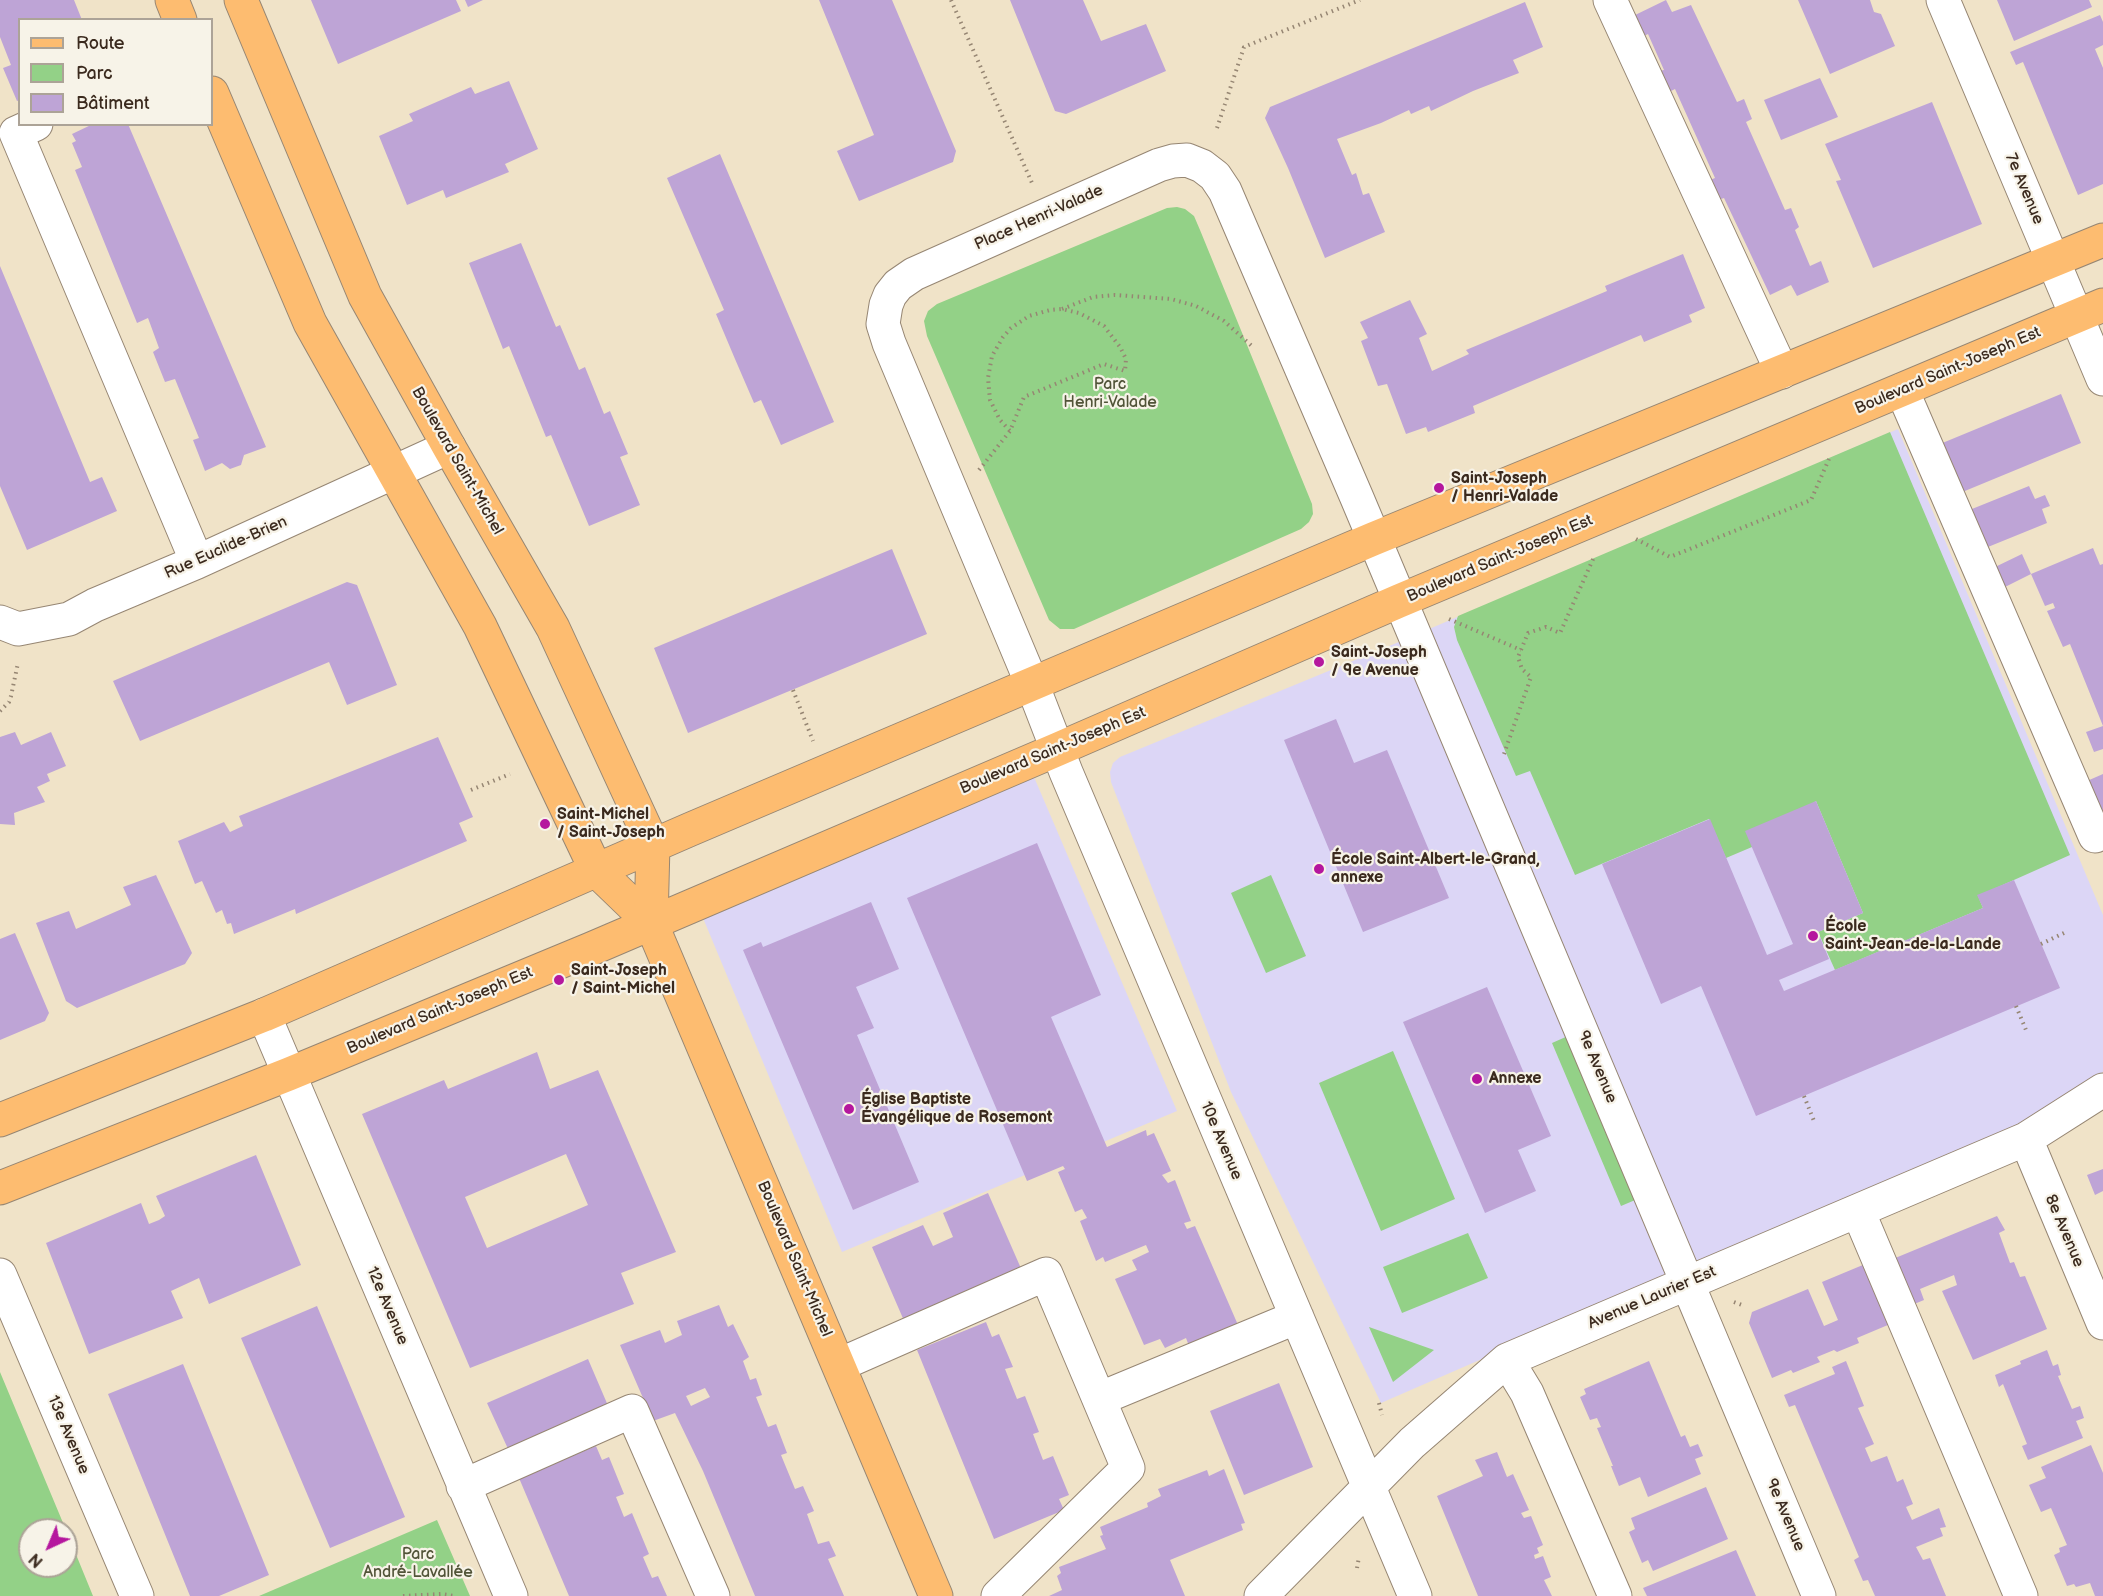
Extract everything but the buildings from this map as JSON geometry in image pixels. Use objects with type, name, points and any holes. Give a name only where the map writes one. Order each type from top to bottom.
[{"type":"main road","points":[[172,0],[179,18]]},
{"type":"main road","name":"Boulevard Saint-Michel","points":[[241,0],[365,296],[553,628],[653,845],[651,923]]},
{"type":"main road","name":"Boulevard Saint-Michel","points":[[213,95],[310,323],[480,626],[596,870],[651,923],[936,1596]]},
{"type":"main road","points":[[0,1120],[264,1015],[653,845],[1373,539],[2103,240]]},
{"type":"main road","name":"Boulevard Saint-Joseph Est","points":[[0,1188],[289,1074],[651,923],[1399,601],[2090,310]]},
{"type":"street","points":[[1610,0],[1782,372]]},
{"type":"street","name":"7e Avenue","points":[[1943,0],[2053,261],[2090,310],[2103,379]]},
{"type":"street","points":[[32,126],[16,133],[197,562]]},
{"type":"street","name":"Place Henri-Valade","points":[[1032,684],[889,343],[883,324],[886,305],[898,285],[914,274],[1159,165],[1187,160],[1202,166],[1215,176],[1225,191],[1373,539]]},
{"type":"street","points":[[1902,390],[2095,836],[2103,833]]},
{"type":"street","name":"Rue Euclide-Brien","points":[[0,622],[18,629],[69,620],[95,605],[197,562],[449,447]]},
{"type":"street","name":"9e Avenue","points":[[1373,539],[1819,1596]]},
{"type":"street","name":"10e Avenue","points":[[1032,684],[1056,750],[1415,1596]]},
{"type":"street","name":"12e Avenue","points":[[264,1015],[511,1596]]},
{"type":"street","name":"Avenue Laurier Est","points":[[1261,1596],[1412,1443],[1507,1360],[2026,1139],[2103,1090]]},
{"type":"street","name":"8e Avenue","points":[[2026,1139],[2103,1323]]},
{"type":"street","points":[[1857,1211],[2020,1596]]},
{"type":"street","points":[[839,1365],[1046,1274],[1128,1468],[998,1596]]},
{"type":"street","name":"13e Avenue","points":[[0,1275],[137,1596]]},
{"type":"street","points":[[1099,1399],[1297,1317]]},
{"type":"street","points":[[1507,1360],[1527,1393],[1615,1596]]},
{"type":"street","points":[[464,1486],[632,1411],[713,1596]]},
{"type":"path","points":[[951,0],[1032,183]]},
{"type":"path","points":[[1217,128],[1244,47],[1360,0]]},
{"type":"path","points":[[1010,431],[1000,420],[990,400],[988,378],[992,356],[1003,337],[1020,321],[1039,312],[1062,309],[1093,297],[1115,295],[1171,299],[1196,306],[1224,321],[1253,348]]},
{"type":"path","points":[[980,470],[1010,431],[1024,397],[1104,364],[1125,371],[1126,359],[1104,326],[1079,313],[1062,309]]},
{"type":"path","points":[[1630,535],[1670,557],[1811,500],[1833,450]]},
{"type":"path","points":[[1502,761],[1531,677],[1522,669],[1518,657],[1528,633],[1546,627],[1560,633],[1597,549]]},
{"type":"path","points":[[1448,619],[1521,650]]},
{"type":"path","points":[[0,711],[9,702],[20,657]]},
{"type":"path","points":[[793,690],[811,737]]},
{"type":"path","points":[[471,790],[510,774]]},
{"type":"path","points":[[2041,944],[2066,932]]},
{"type":"path","points":[[2016,1006],[2026,1030]]},
{"type":"path","points":[[1804,1096],[1814,1121]]},
{"type":"path","points":[[1379,1403],[1382,1415]]},
{"type":"path","points":[[404,1596],[441,1594],[455,1596]]},
{"type":"shaded area","name":"École Saint-Jean-de-la-Lande","points":[[1898,429],[2103,915],[2103,1072],[2021,1124],[1381,1403],[1231,1092],[1111,782],[1110,772],[1113,763],[1120,757],[1394,644]]},
{"type":"shaded area","points":[[1034,777],[1177,1111],[842,1252],[703,918]]},
{"type":"green space","name":"Parc Henri-Valade","points":[[1167,208],[1185,209],[1194,216],[1312,504],[1313,514],[1309,522],[1301,529],[1074,629],[1060,629],[1049,620],[927,336],[924,321],[928,311],[937,304]]},
{"type":"green space","points":[[1890,432],[2070,855],[1978,896],[1983,908],[1835,970],[1818,932],[1863,913],[1816,801],[1752,847],[1726,858],[1709,819],[1575,875],[1530,771],[1516,776],[1457,640],[1454,627],[1458,616]]},
{"type":"green space","points":[[1271,875],[1306,956],[1266,973],[1231,893]]},
{"type":"green space","points":[[1577,1032],[1647,1195],[1621,1206],[1552,1043]]},
{"type":"green space","points":[[1393,1051],[1455,1199],[1381,1231],[1319,1083]]},
{"type":"green space","points":[[1468,1233],[1488,1278],[1402,1313],[1383,1267]]},
{"type":"green space","points":[[1369,1327],[1434,1350],[1393,1382]]},
{"type":"green space","points":[[0,1372],[61,1518],[18,1518],[18,1578],[78,1578],[78,1559],[93,1596],[0,1596]]},
{"type":"green space","name":"Parc André-Lavallée","points":[[437,1520],[470,1596],[259,1596]]},
{"type":"place","name":"Saint-Joseph / Henri-Valade","points":[[1439,488]]},
{"type":"place","name":"Saint-Joseph / 9e Avenue","points":[[1319,662]]},
{"type":"place","name":"Saint-Michel / Saint-Joseph","points":[[545,824]]},
{"type":"place","name":"École Saint-Albert-le-Grand, annexe","points":[[1319,869]]},
{"type":"place","name":"École Saint-Jean-de-la-Lande","points":[[1813,936]]},
{"type":"place","name":"Saint-Joseph / Saint-Michel","points":[[559,980]]},
{"type":"place","name":"Annexe","points":[[1477,1079]]},
{"type":"place","name":"Église Baptiste Évangélique de Rosemont","points":[[849,1109]]}]
